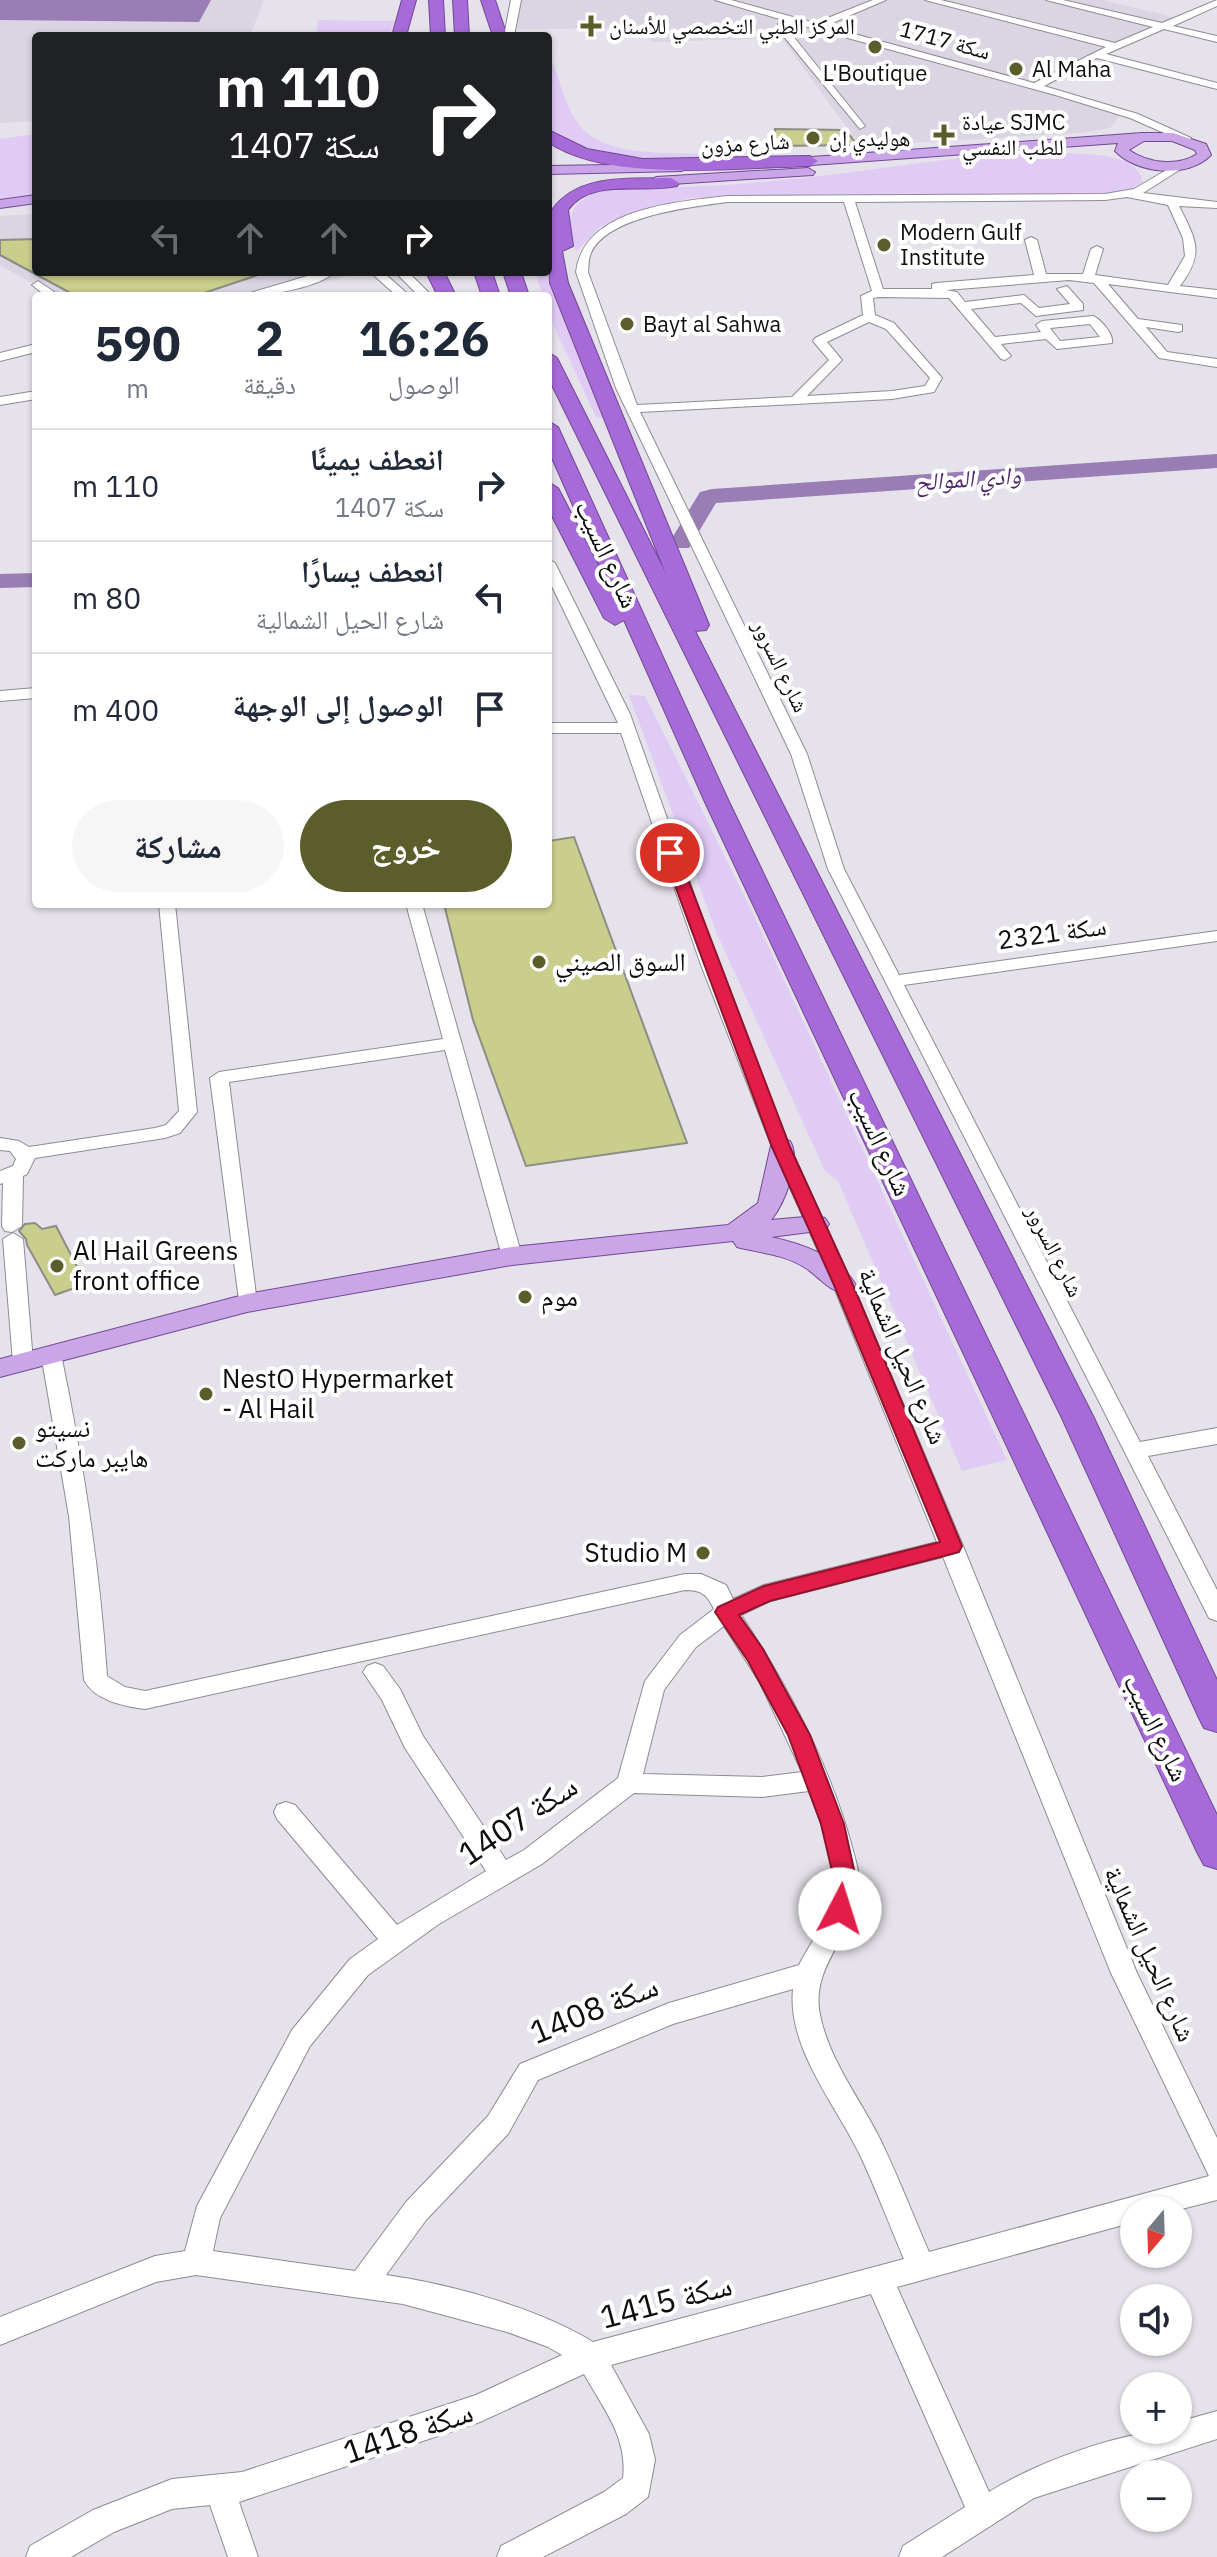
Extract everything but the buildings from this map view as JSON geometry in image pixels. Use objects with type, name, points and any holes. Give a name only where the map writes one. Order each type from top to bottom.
[{"type":"highway","points":[[400,32],[409,0]]},
{"type":"highway","points":[[436,0],[438,32]]},
{"type":"highway","points":[[460,0],[462,32]]},
{"type":"highway","points":[[488,0],[499,32]]},
{"type":"highway","points":[[552,138],[568,148],[618,162],[810,161]]},
{"type":"highway","points":[[559,283],[566,265],[560,210],[568,199],[609,185],[715,180]]},
{"type":"highway","points":[[552,253],[559,283],[695,615],[726,719]]},
{"type":"highway","name":"شارع السيب","points":[[552,366],[1077,1416],[1217,1718]]},
{"type":"highway","name":"شارع السيب","points":[[552,436],[717,802],[1217,1854]]},
{"type":"highway","points":[[552,496],[682,752],[696,777],[717,802]]},
{"type":"main road","name":"شارع مزون","points":[[552,170],[810,161],[989,146],[1139,138],[1192,142]]},
{"type":"main road","points":[[1135,160],[1122,151],[1122,146],[1139,138]]},
{"type":"main road","points":[[1192,142],[1217,150]]},
{"type":"main road","points":[[1185,164],[1204,155],[1203,149],[1192,142]]},
{"type":"main road","name":"شارع مزون","points":[[552,182],[715,180],[1027,150],[1069,149],[1135,160],[1185,164]]},
{"type":"main road","points":[[1185,164],[1217,163]]},
{"type":"main road","points":[[0,204],[32,200]]},
{"type":"main road","points":[[0,212],[32,208]]},
{"type":"main road","points":[[719,1236],[763,1217],[772,1205],[781,1147]]},
{"type":"main road","points":[[11,1365],[247,1303],[512,1256],[816,1224]]},
{"type":"main road","points":[[719,1236],[783,1247],[811,1257],[825,1266],[843,1285]]},
{"type":"street","points":[[510,32],[516,0]]},
{"type":"street","name":"سكة 1717","points":[[720,0],[1036,86],[1113,110],[1192,142]]},
{"type":"street","points":[[750,8],[767,0]]},
{"type":"street","points":[[816,26],[881,0]]},
{"type":"street","points":[[930,0],[1117,47]]},
{"type":"street","points":[[1051,0],[1217,39]]},
{"type":"street","points":[[1211,0],[1217,2]]},
{"type":"street","points":[[1036,86],[1096,55],[1217,2]]},
{"type":"street","points":[[1136,8],[1182,19]]},
{"type":"street","points":[[1096,21],[1110,14]]},
{"type":"street","points":[[793,19],[783,24],[784,31],[860,126]]},
{"type":"street","points":[[1068,34],[1082,28]]},
{"type":"street","points":[[1096,55],[1217,86]]},
{"type":"street","name":"سكة 1717","points":[[1113,110],[1143,127],[1145,130],[1139,138]]},
{"type":"street","points":[[1135,160],[1148,173],[1150,184]]},
{"type":"street","name":"شارع السرور","points":[[1185,164],[1128,194],[1061,199],[727,199],[680,205],[623,222],[596,239],[585,253],[582,272],[588,296],[632,409],[799,754],[836,869],[1217,1612]]},
{"type":"street","points":[[1128,194],[1172,202],[1217,205]]},
{"type":"street","points":[[849,199],[879,293]]},
{"type":"street","points":[[1171,289],[1188,270],[1193,249],[1172,202]]},
{"type":"street","points":[[1031,240],[1041,278]]},
{"type":"street","points":[[1092,278],[1097,249]]},
{"type":"street","points":[[262,292],[322,276]]},
{"type":"street","points":[[381,276],[399,292]]},
{"type":"street","points":[[405,276],[422,292]]},
{"type":"street","points":[[869,317],[867,296],[879,293],[1041,278],[1092,278],[1217,294]]},
{"type":"street","points":[[1092,278],[1163,355],[1217,363]]},
{"type":"street","points":[[38,285],[48,292]]},
{"type":"street","points":[[963,306],[1024,299],[1036,312],[1079,307],[1063,289]]},
{"type":"street","points":[[879,293],[953,295],[1005,356]]},
{"type":"street","points":[[632,409],[795,401],[920,392],[934,385],[936,378],[890,326],[869,317],[819,341],[836,360],[795,401]]},
{"type":"street","points":[[1132,322],[1178,328]]},
{"type":"street","points":[[992,341],[1049,335]]},
{"type":"street","points":[[0,357],[32,349]]},
{"type":"street","points":[[0,401],[32,393]]},
{"type":"street","name":"شارع الحيل الشمالية","points":[[552,571],[619,707],[710,965],[781,1147],[843,1285],[952,1546],[1124,1973],[1217,2167]]},
{"type":"street","points":[[0,696],[32,693]]},
{"type":"street","points":[[568,726],[619,707]]},
{"type":"street","points":[[552,728],[627,728]]},
{"type":"street","points":[[0,1144],[15,1146],[25,1154],[158,1134],[173,1129],[188,1112],[167,908]]},
{"type":"street","points":[[415,908],[512,1256]]},
{"type":"street","name":"سكة 2321","points":[[893,981],[1217,936]]},
{"type":"street","points":[[247,1303],[219,1078],[453,1043]]},
{"type":"street","points":[[11,1365],[12,1233],[7,1176],[24,1164],[25,1154]]},
{"type":"street","points":[[51,1354],[69,1446],[92,1599],[96,1680],[105,1689],[125,1697],[145,1700],[685,1582],[701,1582],[718,1591],[726,1612],[799,1735],[833,1824],[847,1888],[833,1931],[808,1974],[805,1994],[808,2020],[816,2044],[869,2145],[922,2267]]},
{"type":"street","points":[[1133,1451],[1217,1436]]},
{"type":"street","points":[[816,1780],[762,1787],[629,1783],[653,1687],[688,1641],[726,1612],[764,1594],[952,1546]]},
{"type":"street","points":[[375,1672],[392,1695],[413,1741],[502,1875]]},
{"type":"street","name":"سكة 1407","points":[[196,2262],[207,2215],[301,2038],[359,1967],[430,1916],[533,1857],[629,1783]]},
{"type":"street","points":[[286,1812],[395,1941]]},
{"type":"street","name":"سكة 1408","points":[[362,2285],[416,2211],[498,2125],[529,2072],[669,2014],[808,1974]]},
{"type":"street","name":"سكة 1415","points":[[0,2331],[155,2269],[196,2262],[403,2291],[507,2318],[557,2336],[590,2357],[1217,2187]]},
{"type":"street","points":[[879,2279],[983,2514]]},
{"type":"street","points":[[512,2557],[615,2503],[637,2486],[640,2460],[634,2434],[590,2357]]},
{"type":"street","name":"سكة 1418","points":[[47,2555],[104,2521],[172,2494],[242,2487],[480,2408],[590,2357]]},
{"type":"street","points":[[914,2557],[1026,2486],[1217,2425]]},
{"type":"street","points":[[220,2489],[243,2557]]},
{"type":"shaded area","points":[[0,0],[264,0],[252,32],[32,32],[32,121],[0,123]]},
{"type":"shaded area","points":[[0,0],[211,0],[199,22],[0,20]]},
{"type":"shaded area","points":[[516,0],[1102,0],[1182,19],[1096,55],[1037,86],[1121,114],[1110,128],[1081,133],[860,146],[782,38],[652,42],[645,28],[518,29]]},
{"type":"shaded area","points":[[318,20],[395,21],[391,32],[316,32]]},
{"type":"shaded area","points":[[552,62],[575,118],[595,138],[636,151],[748,157],[672,159],[608,154],[581,148],[560,138],[552,129]]},
{"type":"shaded area","points":[[32,135],[32,195],[0,199],[0,139]]},
{"type":"shaded area","points":[[1069,153],[1101,155],[1123,161],[1139,173],[1143,182],[1109,194],[828,194],[692,198],[664,204],[601,226],[576,252],[572,235],[572,213],[581,200],[612,188],[740,184],[957,158]]},
{"type":"shaded area","points":[[32,214],[32,276],[346,276],[284,292],[47,292],[0,265],[0,216]]},
{"type":"shaded area","points":[[536,276],[548,276],[606,418],[596,417],[553,324],[552,292],[542,292]]},
{"type":"shaded area","points":[[629,695],[645,696],[752,911],[1007,1460],[962,1471],[838,1181],[825,1171],[717,934]]},
{"type":"waterway","name":"وادي الموالح","points":[[718,496],[1217,461]]},
{"type":"waterway","name":"وادي الموالح","points":[[681,543],[708,497],[712,496]]},
{"type":"waterway","name":"وادي الموالح","points":[[0,581],[32,580]]},
{"type":"place","name":"المركز الطبي التخصصي للأسنان","points":[[591,26]]},
{"type":"place","name":"L'Boutique","points":[[875,47]]},
{"type":"place","name":"Al Maha","points":[[1016,69]]},
{"type":"place","name":"عيادة SJMC للطب النفسي","points":[[944,135]]},
{"type":"place","name":"هوليدي إن","points":[[813,138]]},
{"type":"place","name":"Modern Gulf Institute","points":[[884,245]]},
{"type":"place","name":"Bayt al Sahwa","points":[[627,324]]},
{"type":"place","name":"السوق الصيني","points":[[539,962]]},
{"type":"place","name":"Al Hail Greens front office","points":[[57,1266]]},
{"type":"place","name":"موم","points":[[525,1297]]},
{"type":"place","name":"NestO Hypermarket - Al Hail","points":[[206,1394]]},
{"type":"place","name":"نسيتو هايبر ماركت","points":[[19,1443]]},
{"type":"place","name":"Studio M","points":[[703,1553]]},
{"type":"route","points":[[670,853],[781,1147],[843,1285],[952,1546],[764,1594],[726,1612],[756,1655],[799,1735],[833,1824],[847,1888],[840,1909]]}]
